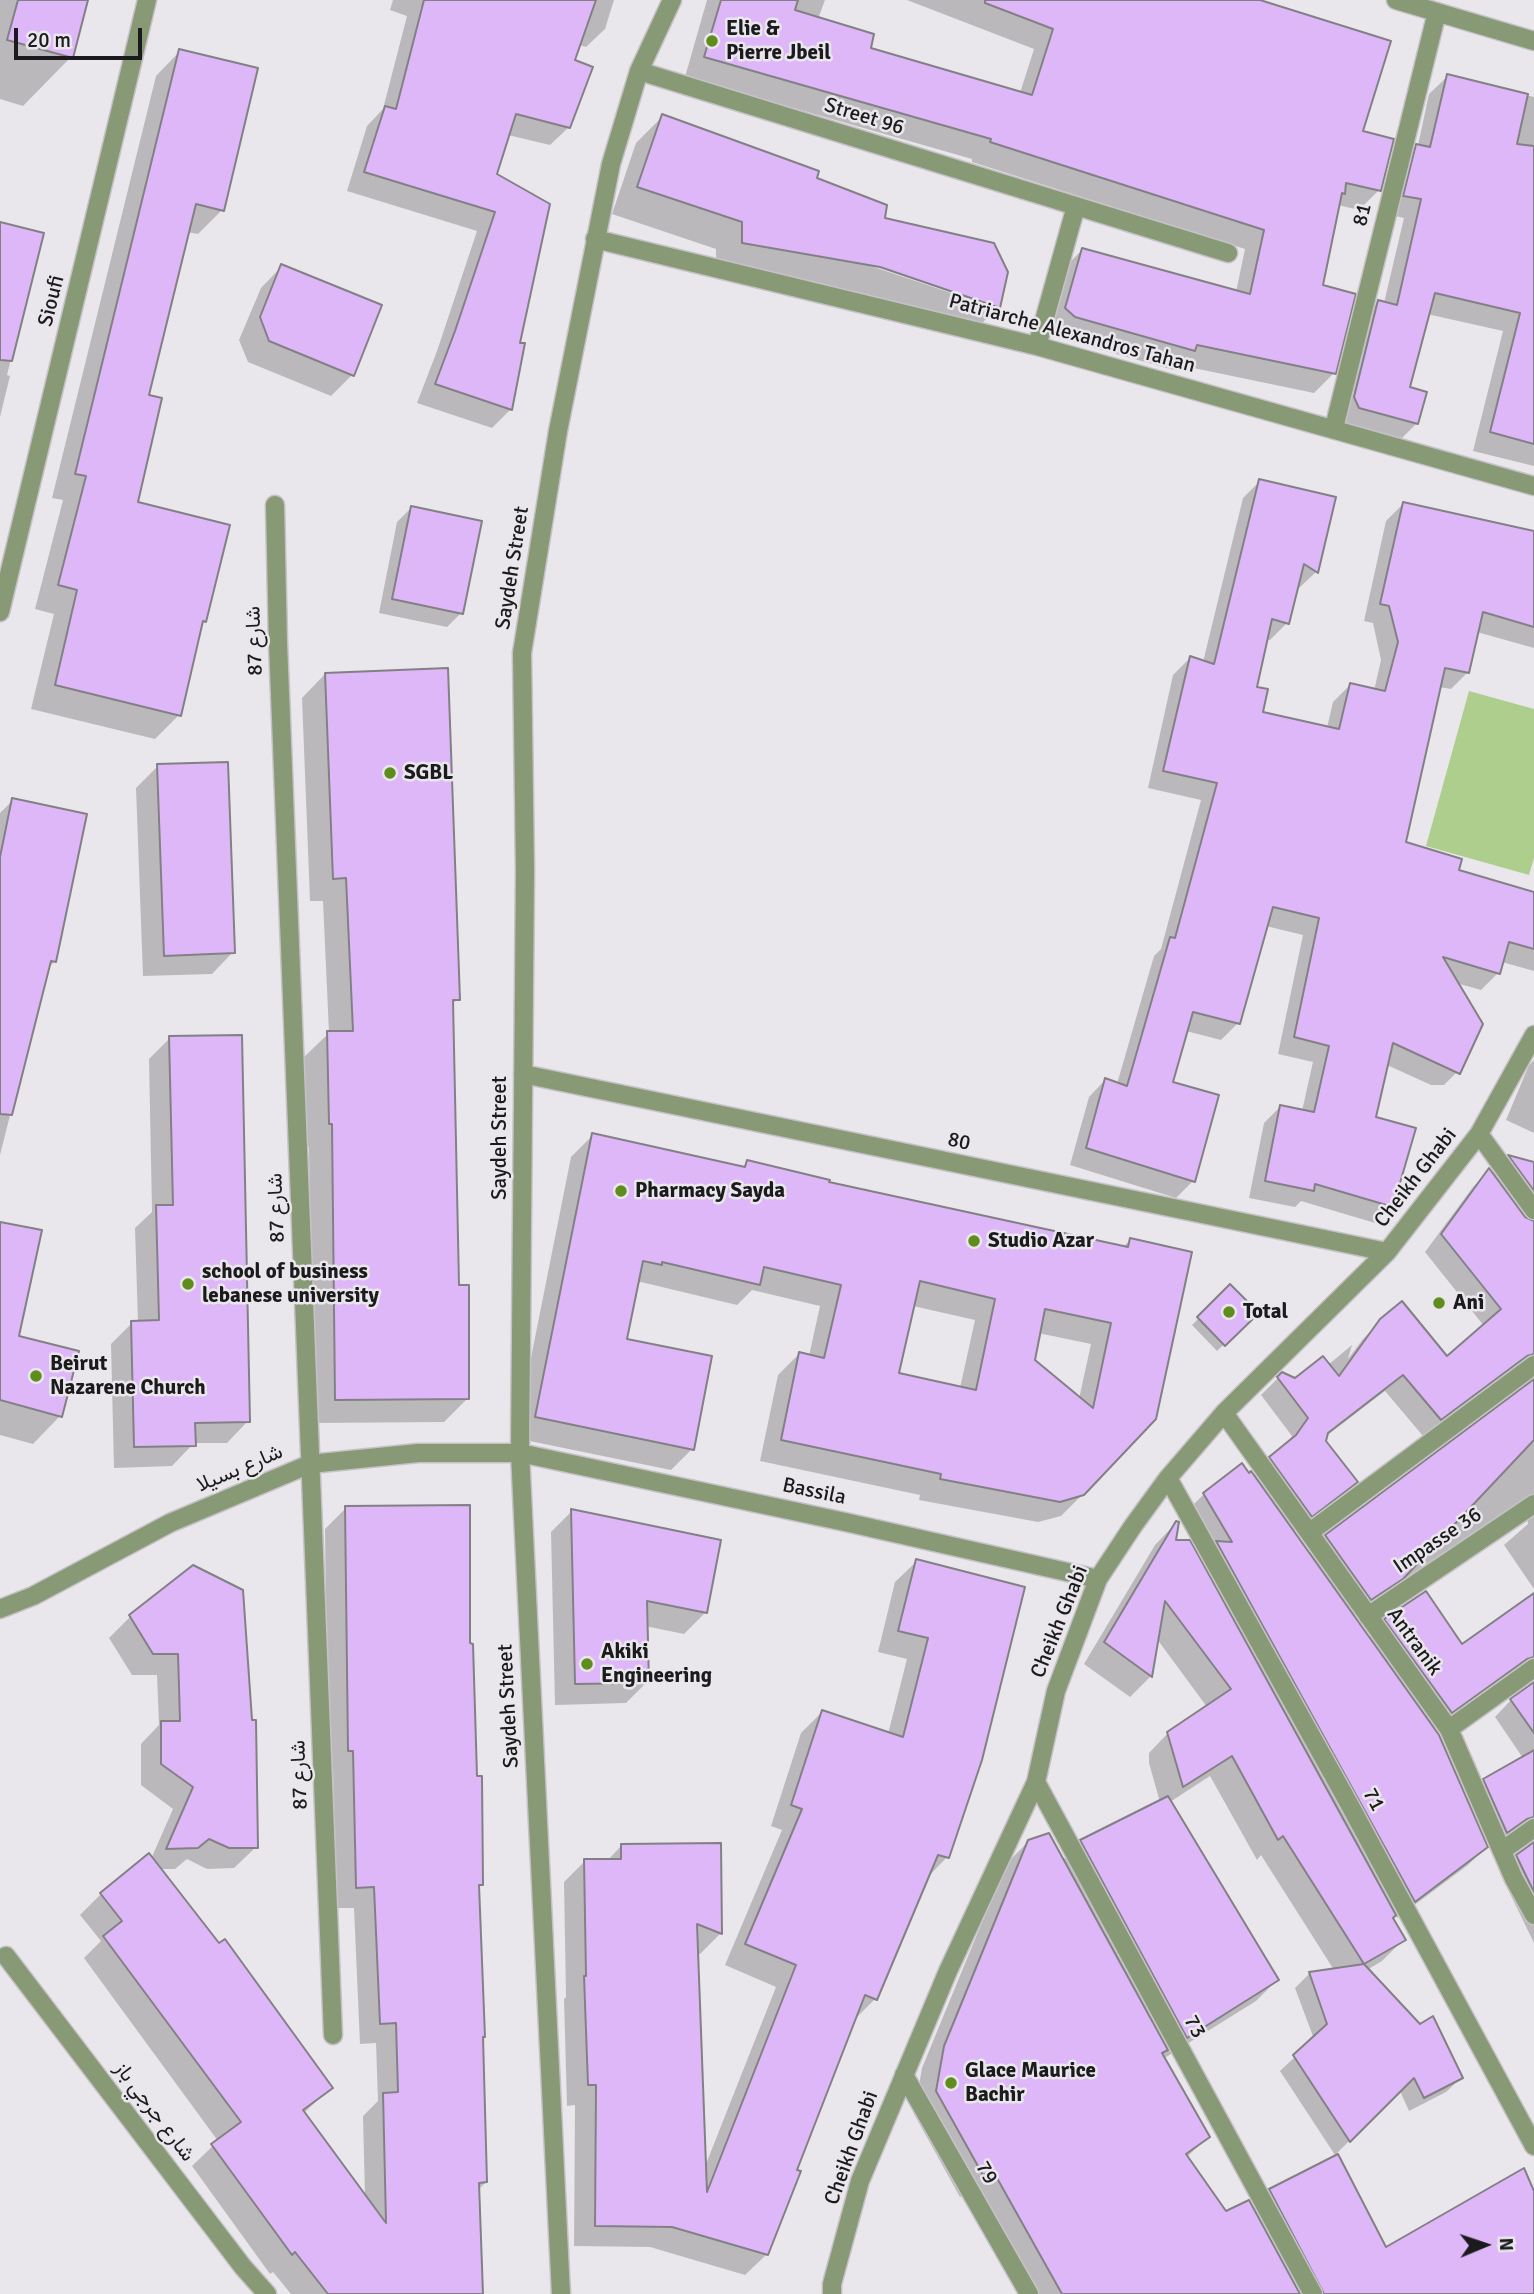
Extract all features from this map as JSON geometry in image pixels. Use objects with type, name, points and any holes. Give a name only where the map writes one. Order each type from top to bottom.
[{"type":"street","name":"Sioufi","points":[[0,612],[147,0]]},
{"type":"street","name":"Saydeh Street","points":[[561,2294],[520,1453],[525,871],[522,653],[558,431],[611,164],[639,71],[672,0]]},
{"type":"street","points":[[1396,0],[1534,41]]},
{"type":"street","name":"81","points":[[1334,428],[1437,12]]},
{"type":"street","name":"Street 96","points":[[639,71],[1228,253]]},
{"type":"street","points":[[1037,346],[1076,206]]},
{"type":"street","name":"Patriarche Alexandros Tahan","points":[[595,239],[1037,346],[1534,486]]},
{"type":"street","name":"شارع 87","points":[[275,505],[278,643],[333,2035]]},
{"type":"street","name":"Cheikh Ghabi","points":[[832,2294],[832,2284],[860,2181],[948,1971],[1036,1782],[1056,1691],[1098,1579],[1168,1478],[1224,1413],[1387,1252],[1479,1134],[1534,1035]]},
{"type":"street","name":"80","points":[[523,1074],[1387,1252]]},
{"type":"street","points":[[1479,1134],[1533,1207]]},
{"type":"street","points":[[1310,1532],[1534,1365]]},
{"type":"street","name":"Antranik","points":[[1224,1413],[1449,1729],[1514,1879],[1534,1915]]},
{"type":"street","name":"شارع بسيلا","points":[[0,1609],[33,1596],[170,1523],[310,1464],[418,1453],[520,1453]]},
{"type":"street","name":"Bassila","points":[[520,1453],[1098,1579]]},
{"type":"street","name":"71","points":[[1168,1478],[1347,1800],[1534,2147]]},
{"type":"street","name":"Impasse 36","points":[[1368,1616],[1534,1504]]},
{"type":"street","points":[[1449,1729],[1534,1668]]},
{"type":"street","name":"73","points":[[1036,1782],[1313,2294]]},
{"type":"street","points":[[1503,1850],[1534,1828]]},
{"type":"street","name":"شارع جرجي باز","points":[[6,1956],[243,2267],[267,2294]]},
{"type":"street","name":"79","points":[[904,2075],[1029,2294]]},
{"type":"green space","points":[[1469,691],[1534,709],[1534,858],[1529,875],[1426,846]]},
{"type":"building","points":[[18,0],[88,0],[73,58],[7,40]]},
{"type":"building","points":[[424,0],[596,0],[575,60],[593,67],[570,128],[516,114],[497,174],[550,204],[520,343],[525,343],[512,410],[435,384],[495,212],[364,172],[385,106],[396,109]]},
{"type":"building","points":[[721,0],[798,0],[795,10],[874,34],[871,48],[1032,95],[1053,29],[985,3],[985,0],[1260,0],[1391,41],[1363,131],[1394,139],[1381,191],[1346,183],[1323,285],[1356,294],[1336,374],[1197,345],[1195,351],[1075,317],[1065,308],[1082,248],[1250,294],[1264,230],[990,142],[991,139],[704,57]]},
{"type":"building","points":[[179,49],[258,68],[224,211],[196,204],[149,395],[162,398],[138,502],[230,525],[206,622],[203,621],[181,716],[55,685],[77,590],[58,585],[86,476],[75,474]]},
{"type":"building","points":[[1447,74],[1528,94],[1517,144],[1534,146],[1534,444],[1490,432],[1520,313],[1435,293],[1410,387],[1427,392],[1418,424],[1359,408],[1354,397],[1378,300],[1397,305],[1421,199],[1403,196],[1416,144],[1430,147]]},
{"type":"building","points":[[662,114],[819,171],[817,178],[887,205],[885,218],[994,243],[1008,272],[1000,308],[880,267],[742,243],[742,222],[637,187]]},
{"type":"building","points":[[0,222],[44,233],[12,361],[0,360]]},
{"type":"building","points":[[281,264],[382,305],[354,376],[269,341],[260,317]]},
{"type":"building","points":[[1259,479],[1336,497],[1318,573],[1304,564],[1289,624],[1272,619],[1257,687],[1268,689],[1263,712],[1339,729],[1350,683],[1385,691],[1398,642],[1389,606],[1380,604],[1403,502],[1534,531],[1534,627],[1483,612],[1469,673],[1445,668],[1406,842],[1462,859],[1459,870],[1534,892],[1534,949],[1509,942],[1500,974],[1443,957],[1483,1024],[1460,1074],[1393,1043],[1376,1117],[1416,1128],[1393,1207],[1315,1184],[1314,1191],[1265,1181],[1280,1105],[1314,1112],[1329,1046],[1294,1037],[1319,918],[1273,907],[1240,1024],[1193,1012],[1173,1082],[1219,1095],[1195,1182],[1086,1148],[1105,1078],[1127,1086],[1170,937],[1175,938],[1217,783],[1163,771],[1190,656],[1214,664]]},
{"type":"building","points":[[411,506],[482,521],[463,614],[392,599]]},
{"type":"building","points":[[448,668],[460,1000],[453,1000],[459,1285],[469,1285],[469,1399],[335,1400],[332,1124],[329,1124],[327,1031],[353,1031],[346,878],[333,879],[325,673]]},
{"type":"building","points":[[228,762],[235,953],[164,956],[157,764]]},
{"type":"building","points":[[12,798],[87,814],[56,962],[51,961],[12,1115],[0,1114],[0,857]]},
{"type":"building","points":[[242,1035],[250,1422],[195,1423],[196,1446],[134,1447],[131,1321],[159,1320],[156,1205],[173,1205],[169,1036]]},
{"type":"building","points":[[592,1133],[745,1167],[747,1160],[830,1180],[829,1182],[1128,1247],[1130,1238],[1192,1252],[1156,1419],[1084,1495],[1060,1502],[940,1479],[941,1474],[781,1440],[799,1352],[824,1358],[841,1285],[764,1267],[760,1285],[662,1262],[662,1265],[643,1261],[627,1339],[712,1356],[694,1450],[535,1417]],"holes":[[[920,1281],[995,1299],[976,1390],[899,1373]],[[1045,1309],[1111,1323],[1093,1408],[1035,1360]]]},
{"type":"building","points":[[1508,1155],[1534,1162],[1534,1191]]},
{"type":"building","points":[[1489,1168],[1525,1217],[1534,1221],[1534,1354],[1527,1356],[1441,1420],[1403,1375],[1328,1433],[1326,1441],[1358,1482],[1312,1517],[1269,1457],[1296,1435],[1308,1418],[1277,1377],[1282,1372],[1295,1378],[1323,1356],[1339,1376],[1380,1319],[1402,1301],[1447,1356],[1501,1309],[1441,1234]]},
{"type":"building","points":[[0,1222],[42,1230],[19,1336],[79,1351],[62,1417],[0,1400]]},
{"type":"building","points":[[1230,1284],[1259,1313],[1225,1346],[1197,1317]]},
{"type":"building","points":[[1534,1379],[1534,1440],[1403,1579],[1371,1600],[1325,1535]]},
{"type":"building","points":[[1242,1463],[1249,1473],[1251,1471],[1439,1735],[1488,1847],[1415,1902],[1216,1541],[1232,1542],[1203,1493]]},
{"type":"building","points":[[470,1505],[470,1643],[473,1644],[477,1776],[482,1776],[483,1885],[479,1885],[487,2182],[479,2183],[483,2294],[328,2294],[295,2252],[292,2255],[211,2144],[241,2122],[103,1936],[122,1921],[100,1893],[149,1853],[219,1943],[225,1939],[333,2088],[303,2110],[386,2223],[383,2093],[398,2092],[396,2023],[380,2024],[374,1887],[356,1888],[353,1751],[348,1751],[345,1506]]},
{"type":"building","points":[[571,1509],[721,1540],[707,1613],[647,1601],[649,1683],[575,1684]]},
{"type":"building","points":[[1176,1521],[1179,1522],[1176,1540],[1190,1540],[1396,1915],[1393,1918],[1406,1940],[1364,1964],[1283,1836],[1278,1840],[1232,1756],[1183,1787],[1167,1732],[1231,1689],[1165,1601],[1152,1677],[1104,1642]]},
{"type":"building","points":[[916,1559],[1025,1587],[982,1760],[949,1858],[938,1855],[877,2000],[865,1995],[797,2170],[801,2171],[768,2255],[672,2227],[595,2226],[596,2085],[588,2085],[584,1859],[621,1859],[621,1844],[721,1843],[722,1934],[697,1924],[707,2192],[796,1965],[745,1944],[802,1809],[791,1805],[822,1710],[903,1737],[928,1638],[898,1631]]},
{"type":"building","points":[[193,1565],[243,1590],[252,1720],[256,1720],[258,1848],[229,1848],[209,1839],[198,1848],[166,1849],[193,1787],[161,1764],[161,1721],[180,1721],[178,1654],[153,1654],[129,1615]]},
{"type":"building","points":[[1426,1591],[1462,1644],[1534,1593],[1534,1657],[1527,1659],[1452,1713],[1384,1619]]},
{"type":"building","points":[[1534,1682],[1534,1733],[1510,1699]]},
{"type":"building","points":[[1534,1750],[1534,1817],[1507,1833],[1483,1779]]},
{"type":"building","points":[[1168,1796],[1279,1980],[1187,2038],[1080,1840]]},
{"type":"building","points":[[1049,1833],[1168,2050],[1162,2053],[1210,2137],[1186,2154],[1226,2211],[1249,2200],[1300,2294],[1062,2294],[993,2171],[983,2175],[936,2091],[944,2046],[1028,1840]]},
{"type":"building","points":[[1534,1842],[1534,1892],[1516,1855]]},
{"type":"building","points":[[1364,1964],[1420,2024],[1433,2016],[1463,2078],[1424,2098],[1414,2078],[1350,2142],[1293,2055],[1327,2024],[1309,1972]]},
{"type":"building","points":[[1338,2154],[1386,2247],[1524,2168],[1534,2191],[1534,2294],[1324,2294],[1269,2189]]},
{"type":"place","name":"Elie & Pierre Jbeil","points":[[712,41]]},
{"type":"place","name":"SGBL","points":[[390,773]]},
{"type":"place","name":"Pharmacy Sayda","points":[[621,1191]]},
{"type":"place","name":"Studio Azar","points":[[974,1241]]},
{"type":"place","name":"school of business lebanese university","points":[[188,1284]]},
{"type":"place","name":"Ani","points":[[1439,1303]]},
{"type":"place","name":"Total","points":[[1229,1312]]},
{"type":"place","name":"Beirut Nazarene Church","points":[[36,1376]]},
{"type":"place","name":"Akiki Engineering","points":[[587,1664]]},
{"type":"place","name":"Glace Maurice Bachir","points":[[951,2083]]}]
